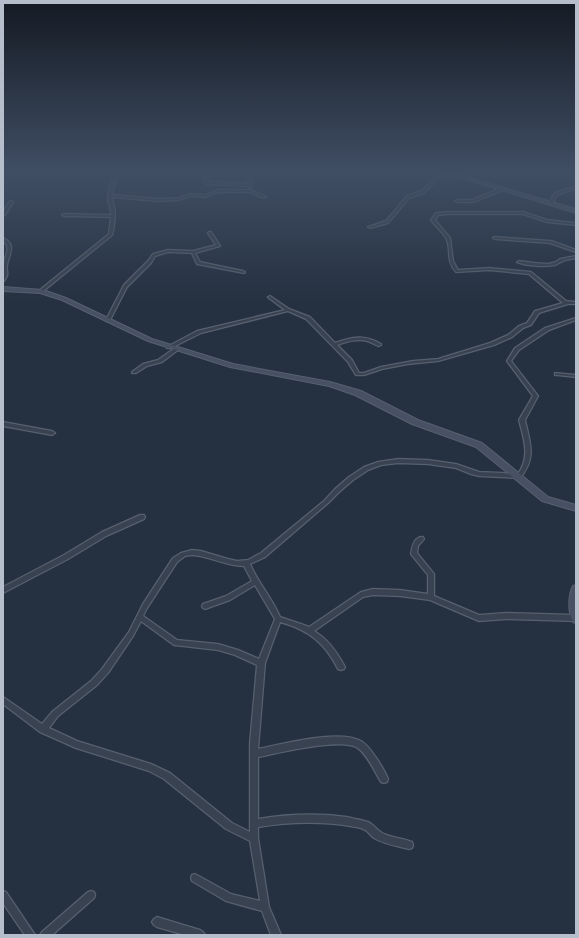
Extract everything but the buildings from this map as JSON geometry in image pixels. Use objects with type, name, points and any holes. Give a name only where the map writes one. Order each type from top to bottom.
[{"type":"street","points":[[41,291],[111,234],[113,230],[112,216],[64,215]]},
{"type":"street","points":[[370,227],[387,222],[393,215]]},
{"type":"street","points":[[436,215],[433,220],[449,241],[451,256],[454,267],[457,271],[489,269],[530,273],[566,302],[576,303]]},
{"type":"street","points":[[528,215],[547,221],[576,224]]},
{"type":"street","points":[[108,320],[125,286],[150,262],[154,255],[168,251],[193,252],[218,246],[210,233]]},
{"type":"street","points":[[495,238],[551,242],[576,251]]},
{"type":"street","points":[[3,239],[9,245],[9,254],[5,266],[6,275],[3,280]]},
{"type":"street","points":[[193,252],[198,263],[243,272]]},
{"type":"street","points":[[519,262],[534,265],[554,265],[564,259],[576,257]]},
{"type":"street","points":[[3,289],[41,291],[64,299],[169,347],[232,366],[308,379],[358,393],[415,422],[478,445],[545,499],[576,508]]},
{"type":"street","points":[[270,297],[288,310],[308,318],[350,361],[358,374],[364,374],[381,368],[438,360],[492,344],[510,336],[521,327],[529,324],[537,312],[563,305],[566,302]]},
{"type":"street","points":[[169,347],[200,332],[288,310]]},
{"type":"street","points":[[43,729],[55,714],[94,683],[105,671],[131,634],[176,560],[181,555],[193,551],[234,562],[246,563],[262,554],[326,502],[335,491],[369,466],[380,463],[398,460],[452,465],[478,474],[491,473],[518,477],[525,471],[528,457],[528,444],[522,420],[536,396],[509,361],[517,349],[548,329],[576,319]]},
{"type":"street","points":[[334,345],[362,338],[379,345]]},
{"type":"street","points":[[134,372],[145,365],[160,361],[176,349]]},
{"type":"street","points":[[410,363],[418,361]]},
{"type":"street","points":[[557,374],[576,376]]},
{"type":"street","points":[[3,424],[52,433]]},
{"type":"street","points":[[3,590],[66,557],[104,534],[142,517]]},
{"type":"street","points":[[421,539],[415,545],[414,554],[430,574],[431,597]]},
{"type":"street","points":[[246,563],[255,582],[274,610],[278,619],[261,663],[254,754],[254,838],[265,907],[276,935]]},
{"type":"street","points":[[205,606],[228,598],[255,582]]},
{"type":"street","points":[[310,630],[361,595],[373,592],[400,592],[431,597],[480,618],[506,616],[576,618],[574,602],[576,589]]},
{"type":"street","points":[[140,617],[176,643],[218,647],[236,652],[261,663]]},
{"type":"street","points":[[278,619],[295,623],[310,630],[334,652],[341,667]]},
{"type":"street","points":[[3,700],[43,729],[76,744],[140,764],[167,776],[229,826],[254,838]]},
{"type":"street","points":[[254,754],[336,740],[352,741],[359,744],[375,763],[384,779]]},
{"type":"street","points":[[254,824],[279,819],[301,818],[352,822],[368,826],[372,833],[386,840],[393,839],[409,845]]},
{"type":"street","points":[[195,878],[229,898],[265,907]]},
{"type":"street","points":[[3,895],[30,935]]},
{"type":"street","points":[[46,935],[91,896]]},
{"type":"street","points":[[157,922],[200,935]]}]
